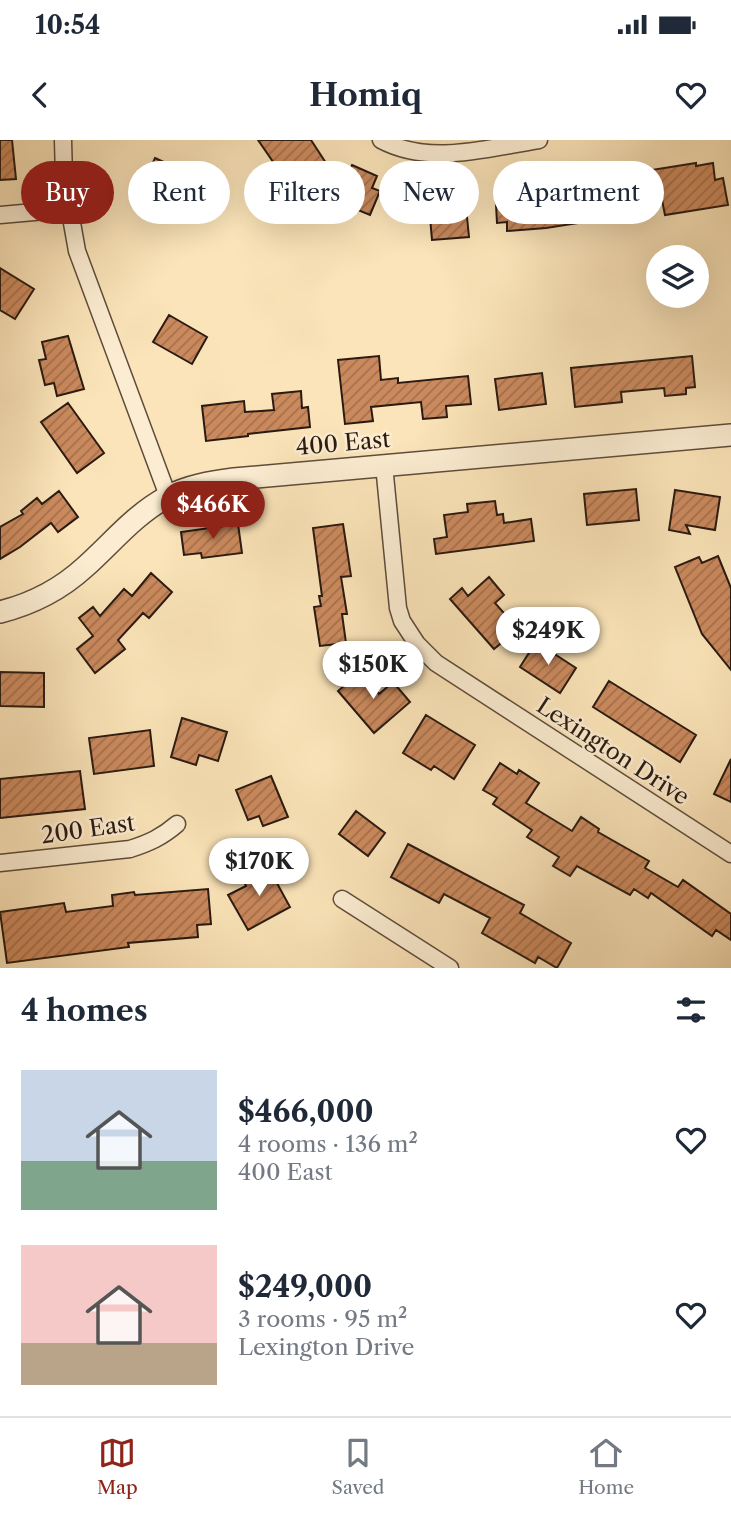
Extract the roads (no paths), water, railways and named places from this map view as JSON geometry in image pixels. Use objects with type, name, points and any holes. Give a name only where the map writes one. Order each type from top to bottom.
[{"type":"street","points":[[63,140],[64,161]]},
{"type":"street","points":[[381,140],[405,150],[444,154],[539,140]]},
{"type":"street","points":[[0,215],[21,213]]},
{"type":"street","points":[[72,224],[83,271],[168,496]]},
{"type":"street","name":"400 East","points":[[0,612],[33,601],[68,582],[128,524],[168,496],[217,481],[731,435]]},
{"type":"street","name":"Lexington Drive","points":[[384,465],[395,594],[402,621],[416,644],[436,663],[731,855]]},
{"type":"street","name":"200 East","points":[[0,863],[130,849],[148,844],[177,824]]},
{"type":"street","points":[[342,899],[450,968]]}]
